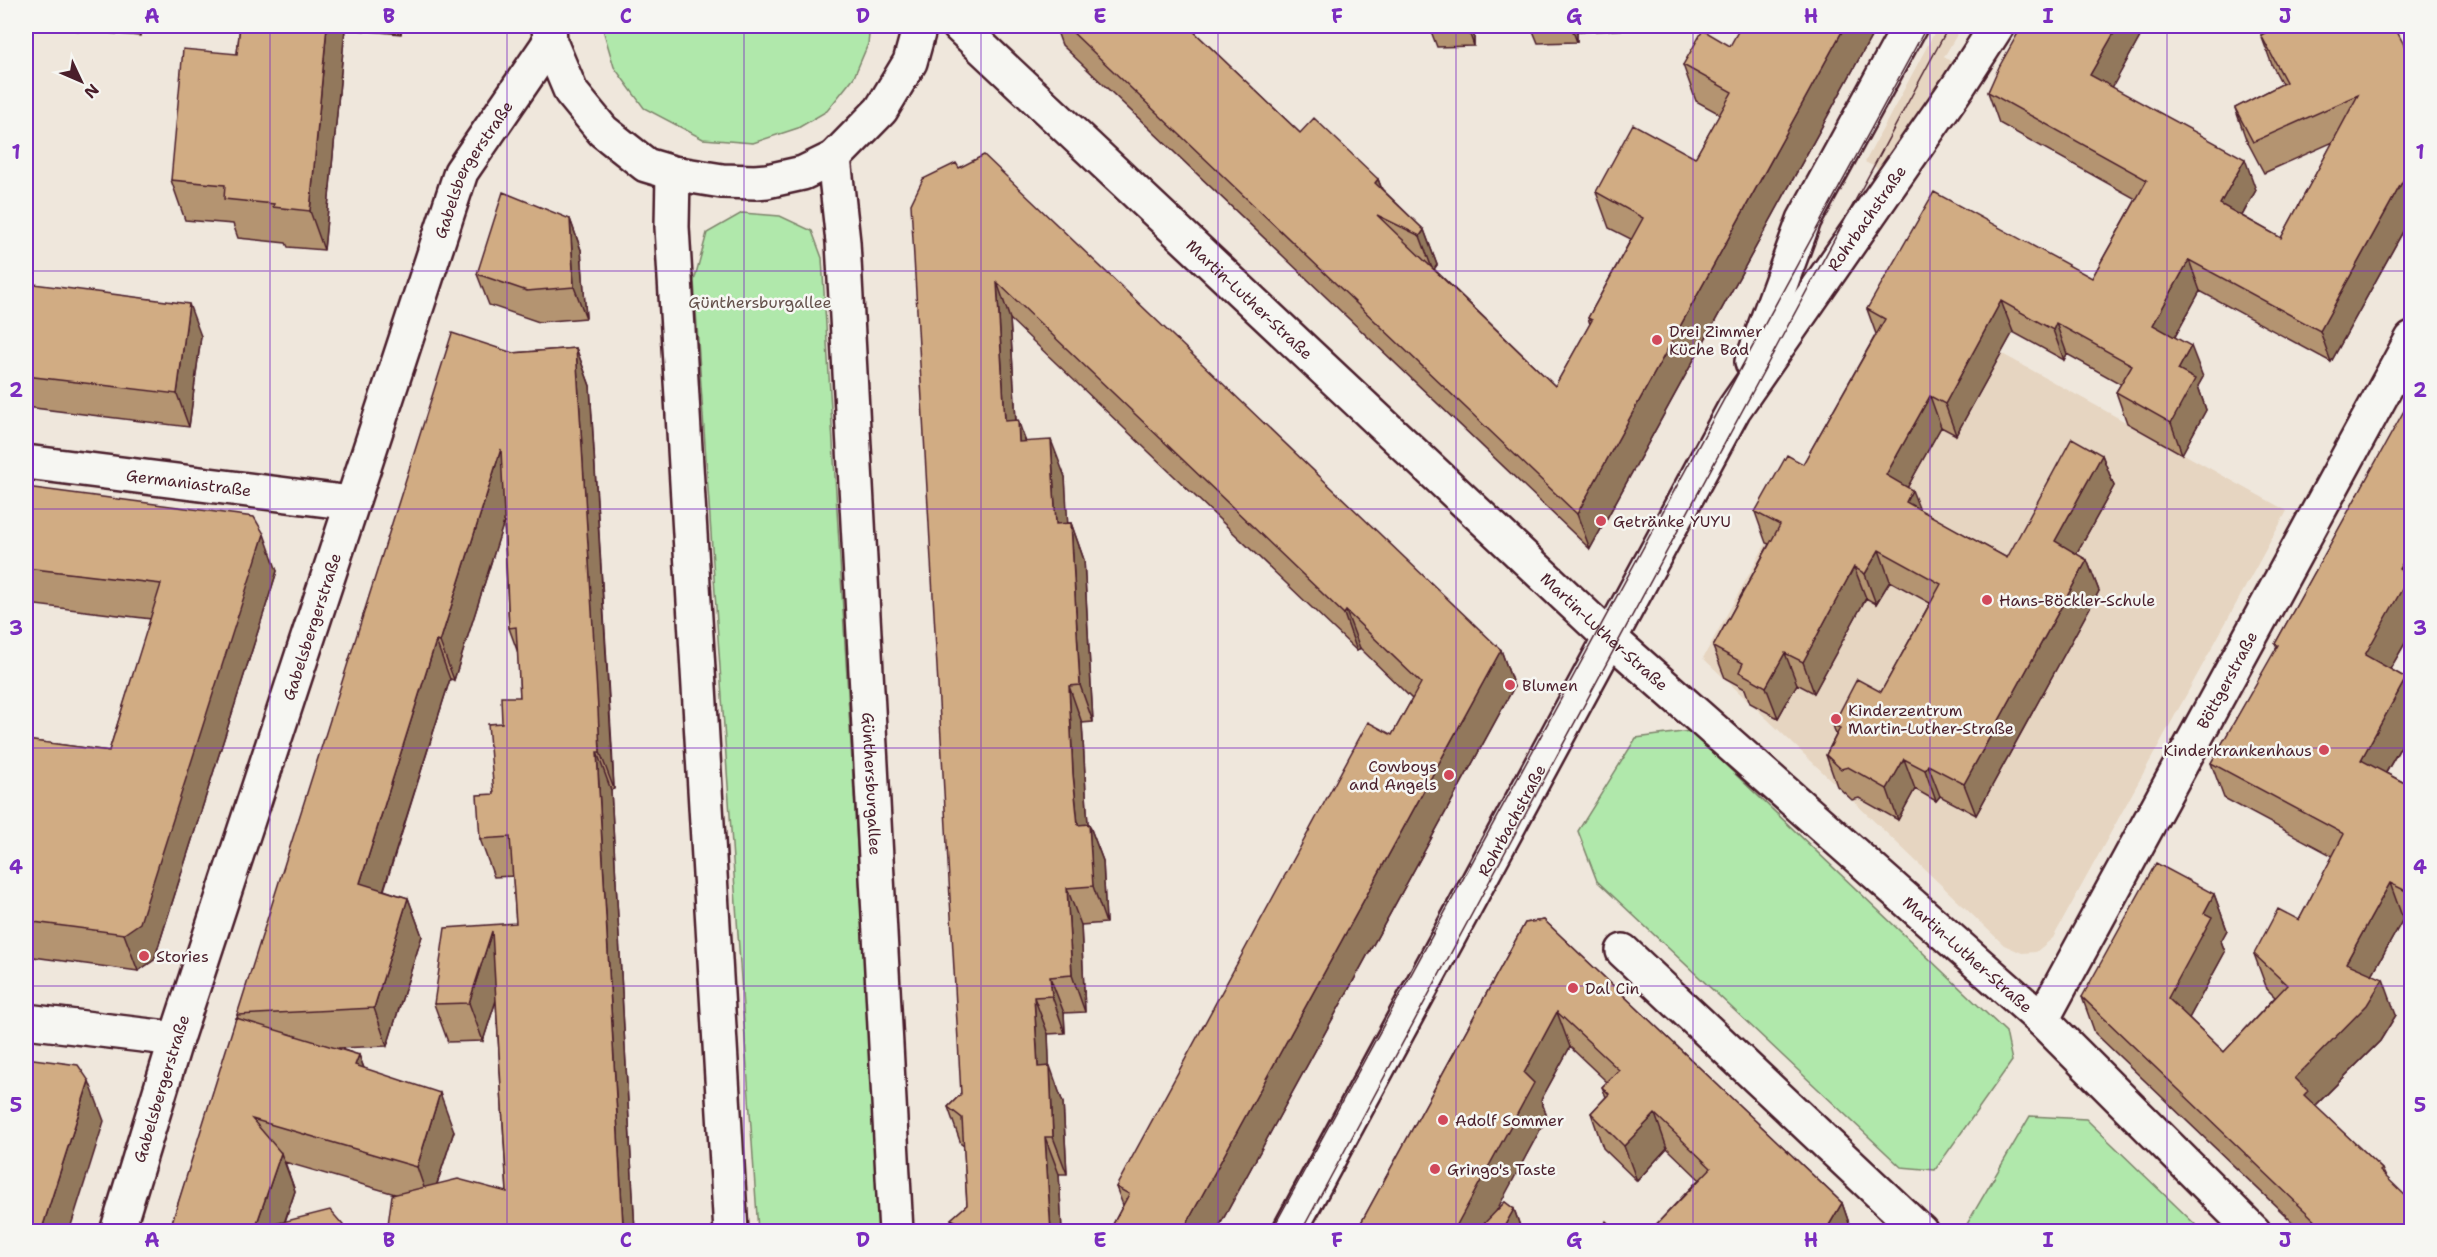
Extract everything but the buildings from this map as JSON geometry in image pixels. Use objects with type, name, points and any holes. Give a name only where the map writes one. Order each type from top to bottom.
[{"type":"street","points":[[550,34],[571,92],[603,131],[646,165],[672,173],[722,181],[767,182],[803,173],[834,158],[881,110],[910,62],[920,26]]},
{"type":"street","name":"Martin-Luther-Straße","points":[[959,26],[1610,638],[2042,1020],[2254,1232]]},
{"type":"street","name":"Rohrbachstraße","points":[[1734,409],[1804,220],[1910,26]]},
{"type":"street","name":"Rohrbachstraße","points":[[1289,1232],[1734,409],[1959,85],[1996,26]]},
{"type":"street","name":"Gabelsbergerstraße","points":[[117,1232],[176,1039],[460,172],[550,34]]},
{"type":"street","name":"Günthersburgallee","points":[[834,158],[843,242],[896,1232]]},
{"type":"street","points":[[672,173],[672,227],[731,1232]]},
{"type":"street","name":"Böttgerstraße","points":[[2042,1020],[2412,339]]},
{"type":"street","name":"Germaniastraße","points":[[26,462],[351,503]]},
{"type":"street","points":[[1623,951],[1921,1232]]},
{"type":"street","points":[[26,1021],[176,1039]]},
{"type":"shaded area","points":[[1938,26],[1962,26],[1944,57],[1955,64],[1879,169],[1865,162]]},
{"type":"shaded area","name":"Hans-Böckler-Schule","points":[[1901,298],[2287,511],[2053,938],[2036,952],[2022,953],[2004,945],[1703,658]]},
{"type":"green space","points":[[602,26],[870,26],[868,44],[854,77],[827,111],[798,128],[753,143],[703,139],[644,108],[614,67]]},
{"type":"green space","name":"Günthersburgallee","points":[[742,213],[780,216],[812,231],[822,258],[880,1231],[758,1231],[694,281],[707,233]]},
{"type":"green space","points":[[1690,731],[2006,1032],[2012,1061],[1935,1170],[1901,1167],[1597,881],[1578,831],[1636,738]]},
{"type":"green space","points":[[2030,1116],[2086,1119],[2202,1231],[1969,1231],[1967,1224]]},
{"type":"tram line","points":[[1271,1232],[1927,26]]},
{"type":"tram line","points":[[1301,1232],[1949,26]]},
{"type":"place","name":"Drei Zimmer Küche Bad","points":[[1657,340]]},
{"type":"place","name":"Getränke YUYU","points":[[1601,521]]},
{"type":"place","name":"Hans-Böckler-Schule","points":[[1987,600]]},
{"type":"place","name":"Blumen","points":[[1510,685]]},
{"type":"place","name":"Kinderzentrum Martin-Luther-Straße","points":[[1836,719]]},
{"type":"place","name":"Kinderkrankenhaus","points":[[2324,750]]},
{"type":"place","name":"Cowboys and Angels","points":[[1449,775]]},
{"type":"place","name":"Stories","points":[[144,956]]},
{"type":"place","name":"Dal Cin","points":[[1573,988]]},
{"type":"place","name":"Adolf Sommer","points":[[1443,1120]]},
{"type":"place","name":"Gringo's Taste","points":[[1435,1169]]}]
